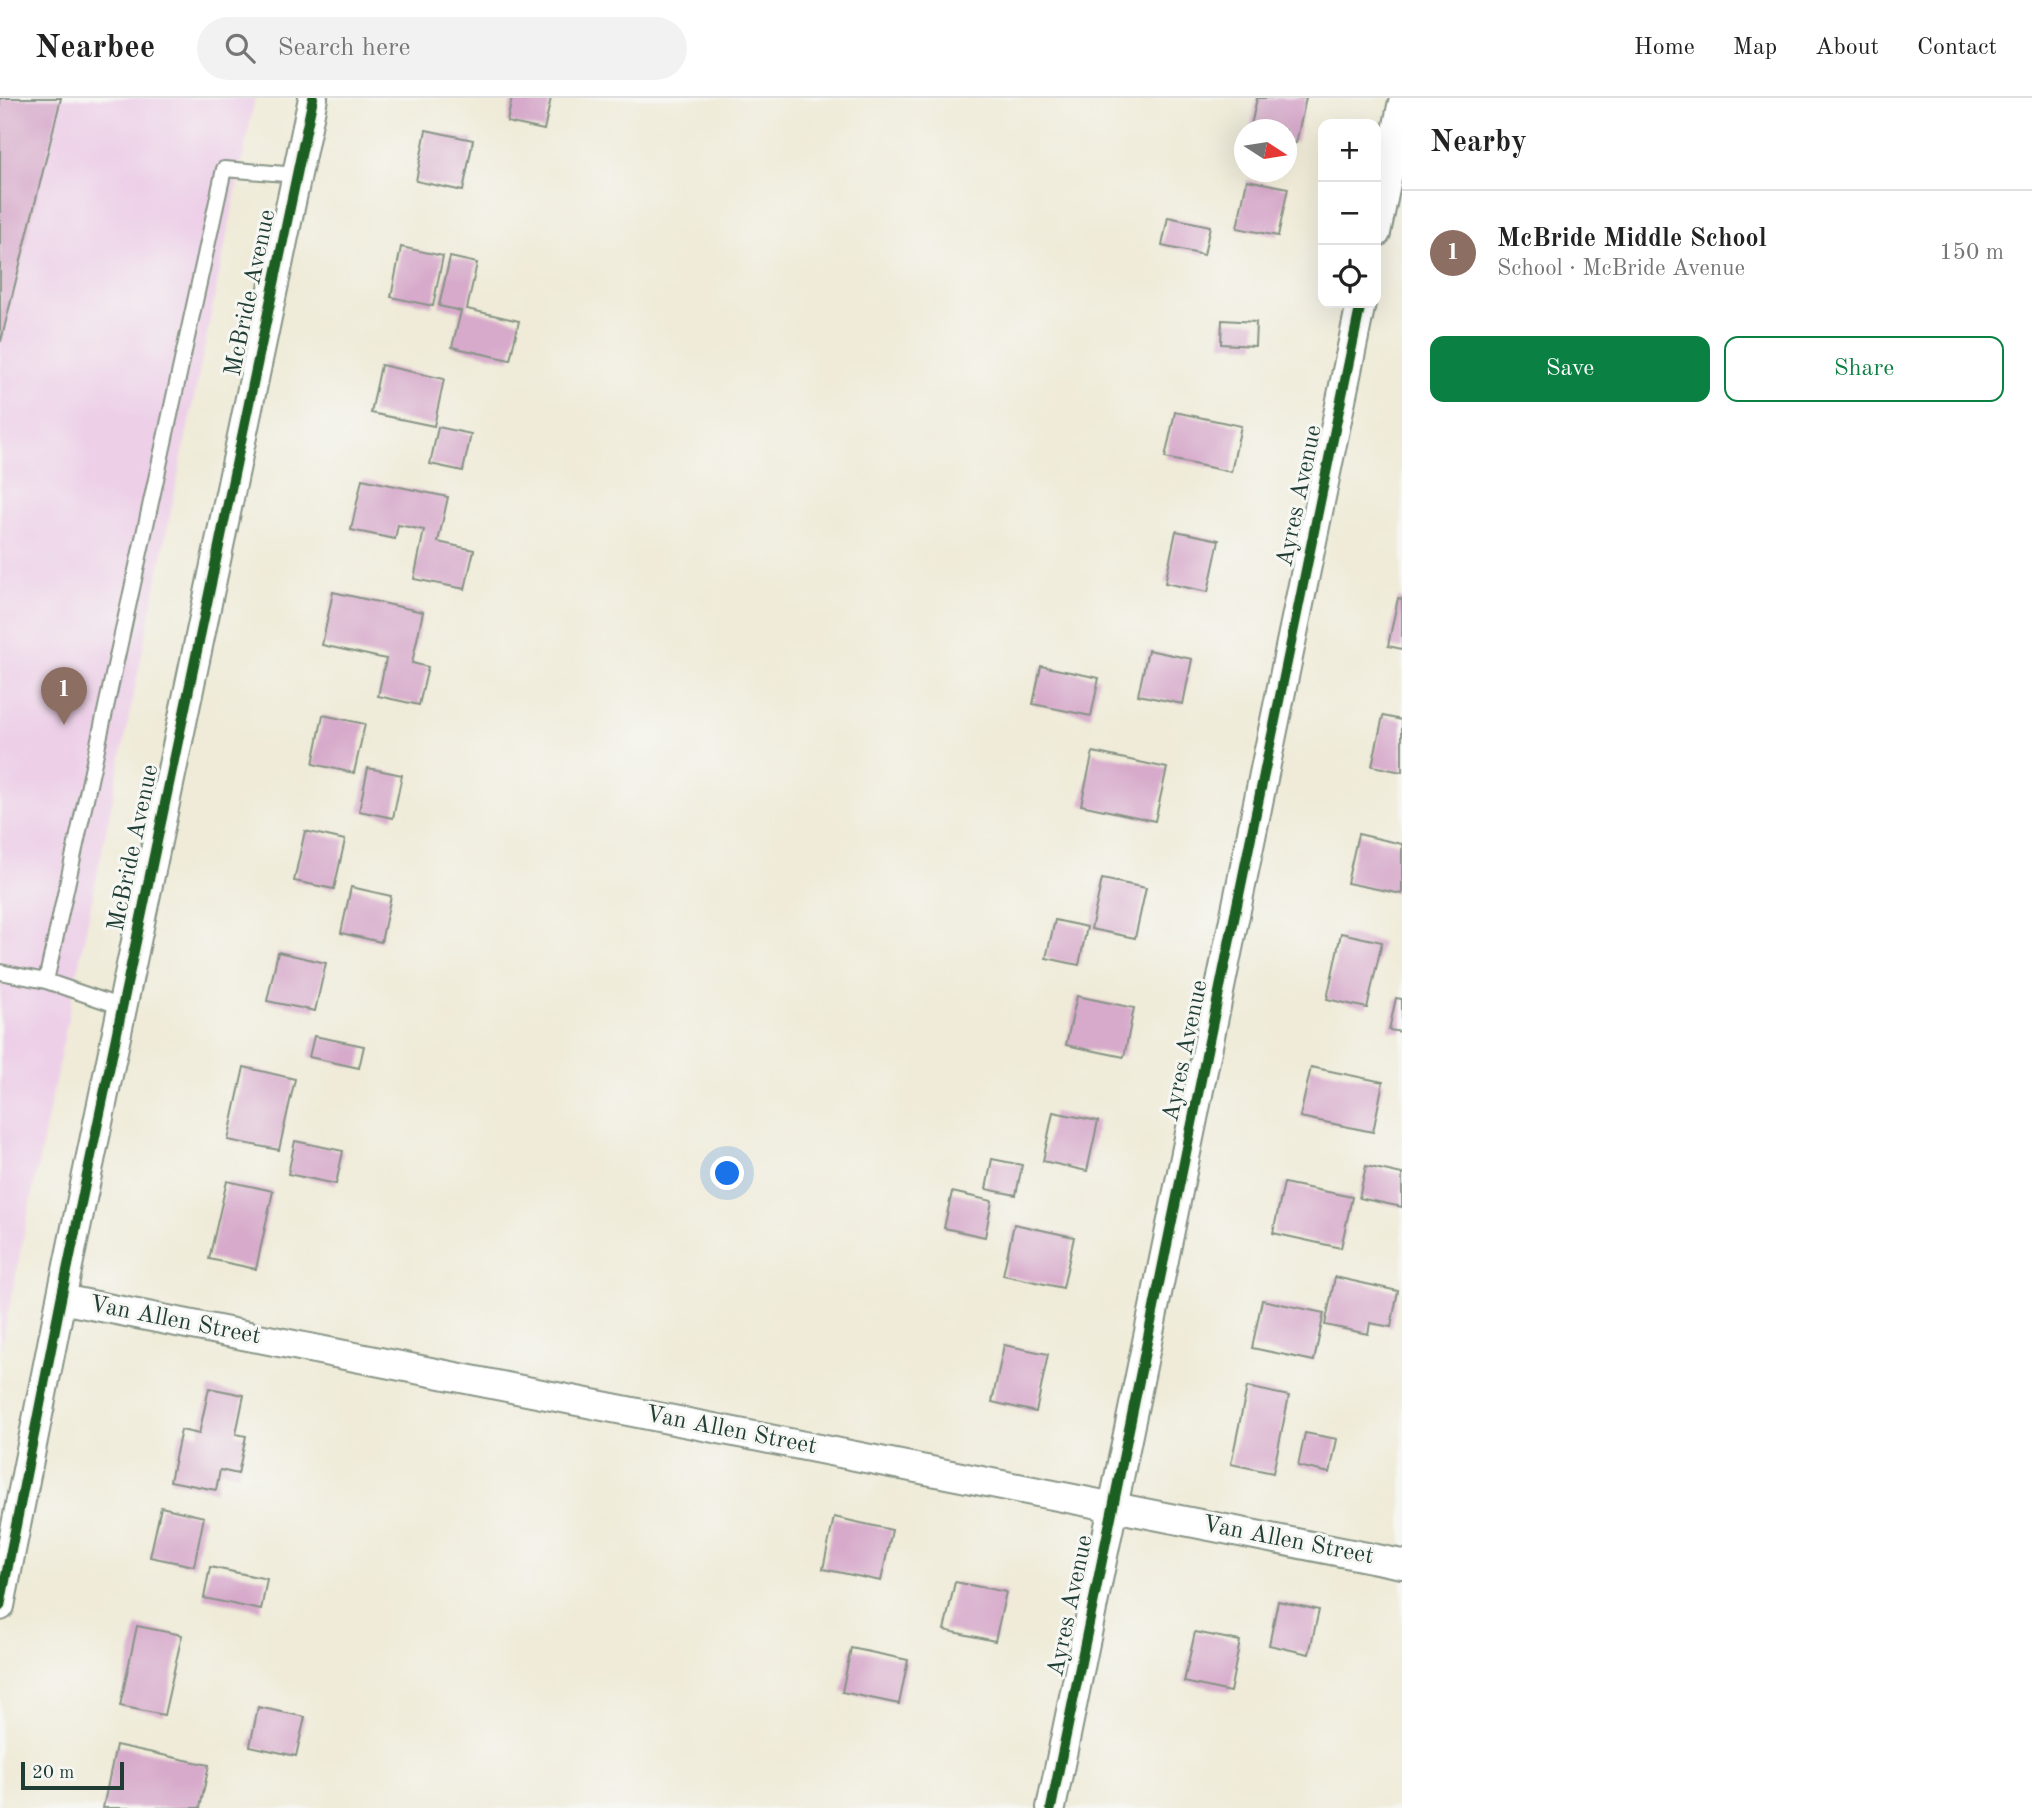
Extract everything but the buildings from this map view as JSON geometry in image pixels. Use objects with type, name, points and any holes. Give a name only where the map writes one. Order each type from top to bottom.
[{"type":"street","name":"McBride Avenue","points":[[0,1606],[61,1298],[313,98]]},
{"type":"street","points":[[1381,209],[1402,106]]},
{"type":"street","name":"Ayres Avenue","points":[[1051,1808],[1360,308]]},
{"type":"street","name":"Van Allen Street","points":[[61,1298],[1402,1564]]},
{"type":"lane","points":[[46,981],[224,169],[297,175]]},
{"type":"lane","points":[[0,972],[46,981],[122,1007]]},
{"type":"shaded area","points":[[0,98],[255,98],[0,1352]]},
{"type":"cycle path","points":[[0,1606],[61,1299],[313,98]]},
{"type":"cycle path","points":[[1051,1808],[1360,308]]},
{"type":"place","name":"McBride Middle School","points":[[64,725]]}]
